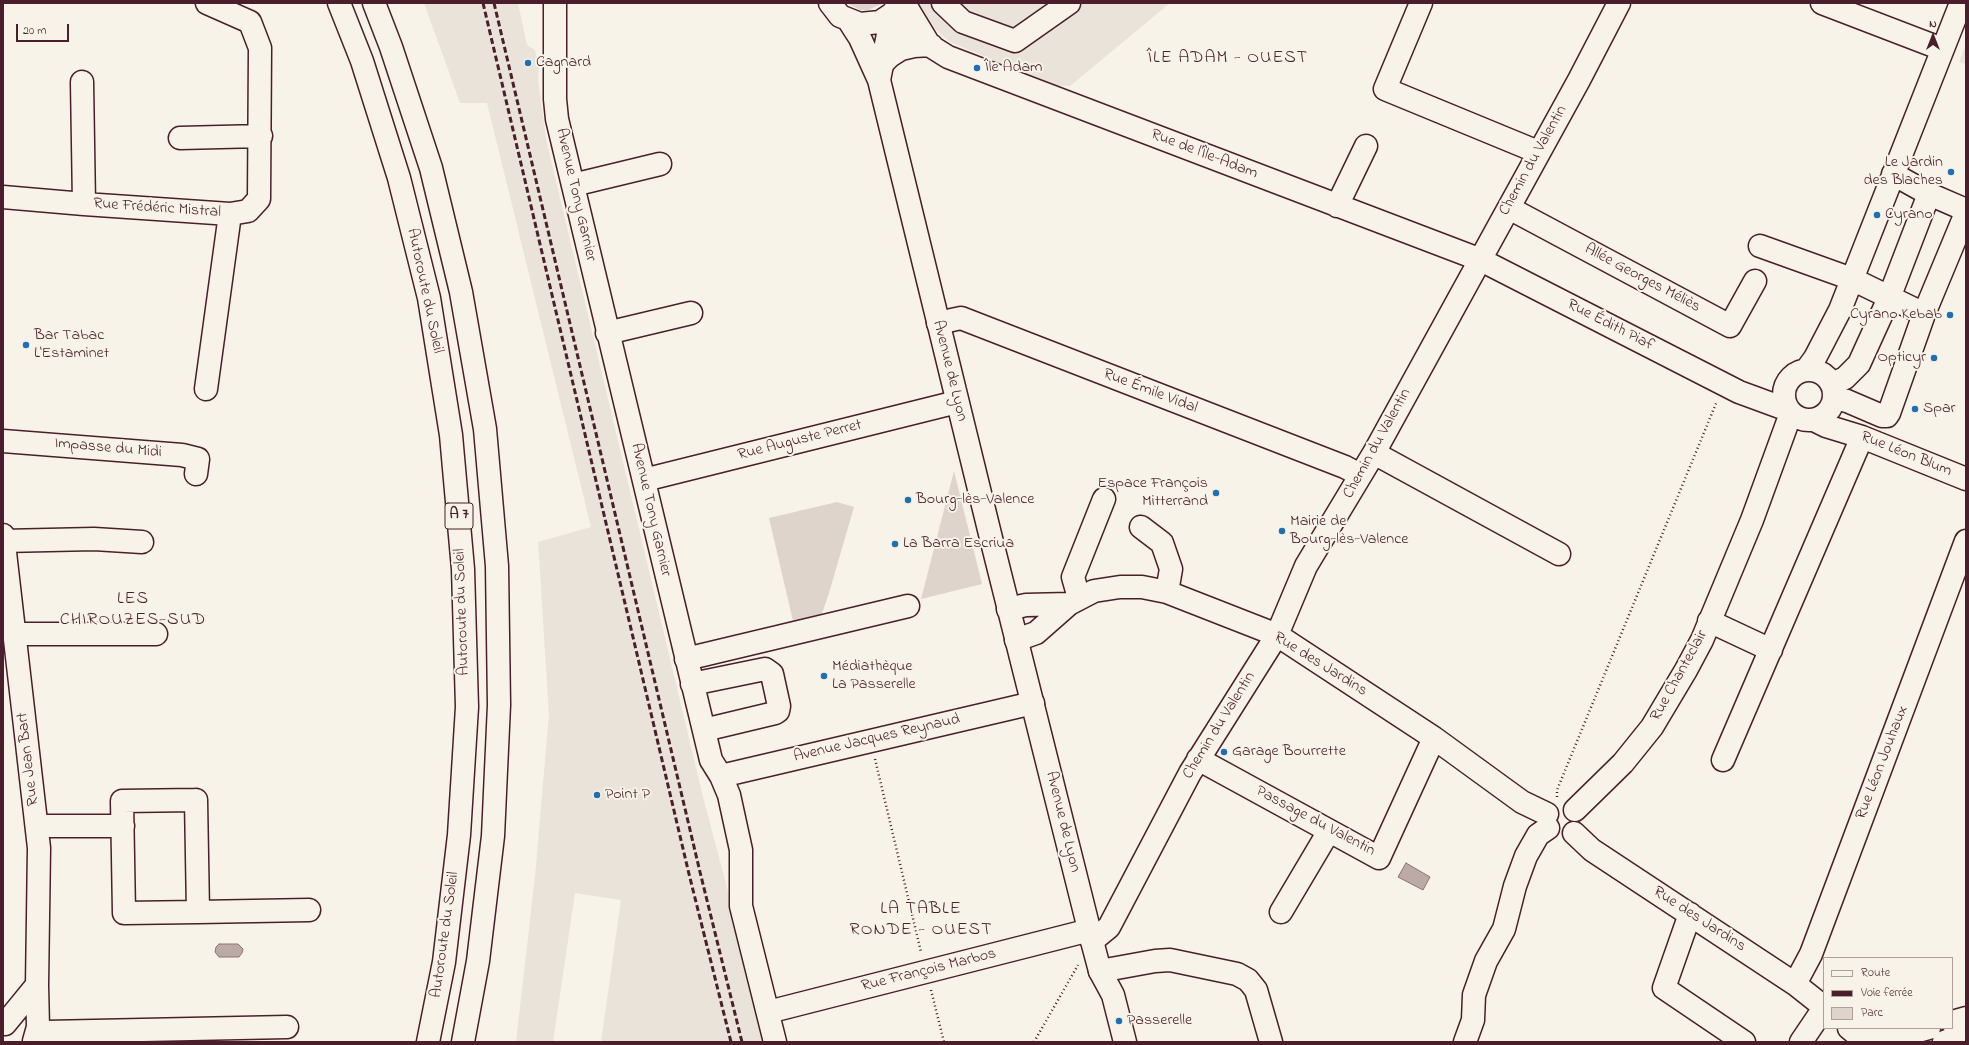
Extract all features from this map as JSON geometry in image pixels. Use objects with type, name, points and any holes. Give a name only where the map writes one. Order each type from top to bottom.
[{"type":"main road","points":[[208,3],[250,22],[260,48],[261,136],[259,199],[248,210],[230,214]]},
{"type":"main road","name":"Autoroute du Soleil","points":[[339,3],[362,61],[399,178],[429,298],[451,435],[463,569],[467,707],[459,835],[444,962],[428,1042]]},
{"type":"main road","name":"Autoroute du Soleil","points":[[374,3],[391,47],[431,168],[461,292],[486,429],[497,558],[499,705],[493,836],[478,961],[463,1042]]},
{"type":"main road","name":"Avenue Tony Garnier","points":[[555,3],[555,99],[557,119],[607,333],[711,760],[721,776],[729,795],[741,850],[741,906],[775,1042]]},
{"type":"main road","points":[[943,3],[963,22],[1016,41],[1068,3]]},
{"type":"main road","points":[[1421,3],[1385,90],[1538,152]]},
{"type":"main road","name":"Chemin du Valentin","points":[[1091,936],[1109,927],[1151,845],[1198,759],[1277,635],[1306,566],[1333,525],[1360,475],[1374,453],[1481,260],[1619,3]]},
{"type":"main road","points":[[1822,3],[1942,49]]},
{"type":"main road","points":[[1840,310],[1829,363],[1832,391],[1825,414],[1800,416],[1783,398],[1785,385],[1794,374],[1807,369],[1815,358],[1840,310],[1961,3]]},
{"type":"main road","points":[[832,9],[860,24],[893,13]]},
{"type":"main road","name":"Avenue de Lyon","points":[[832,9],[860,38],[880,73],[957,402],[1100,971]]},
{"type":"main road","points":[[880,73],[893,13]]},
{"type":"main road","name":"Rue de l'Île-Adam","points":[[893,13],[930,45],[948,57],[1481,260]]},
{"type":"main road","points":[[880,73],[890,56],[901,49],[930,45]]},
{"type":"main road","points":[[82,82],[84,204]]},
{"type":"main road","points":[[180,138],[261,136]]},
{"type":"main road","points":[[1337,206],[1366,146]]},
{"type":"main road","points":[[573,185],[660,164]]},
{"type":"main road","points":[[1807,369],[1821,372],[1832,391],[1887,416],[1924,314],[1966,212],[1893,174]]},
{"type":"main road","points":[[1832,391],[1859,364],[1889,298],[1929,194]]},
{"type":"main road","name":"Rue Frédéric Mistral","points":[[3,197],[230,214],[206,389]]},
{"type":"main road","name":"Allée Georges Méliès","points":[[1509,208],[1730,326],[1755,281]]},
{"type":"main road","points":[[1760,246],[1852,279],[1924,314]]},
{"type":"main road","name":"Rue Édith Piaf","points":[[1481,260],[1732,388],[1800,416]]},
{"type":"main road","points":[[607,333],[691,314]]},
{"type":"main road","name":"Rue Émile Vidal","points":[[938,323],[961,318],[1184,406],[1345,467],[1360,475]]},
{"type":"main road","name":"Rue Édith Piaf","points":[[1732,388],[1758,392],[1785,385]]},
{"type":"main road","name":"Rue Léon Blum","points":[[1832,391],[1854,434]]},
{"type":"main road","name":"Rue Auguste Perret","points":[[644,480],[957,402]]},
{"type":"main road","name":"Rue Léon Blum","points":[[1800,416],[1826,426],[1854,434],[1965,476]]},
{"type":"main road","name":"Rue Chanteclair","points":[[1465,1042],[1473,1020],[1474,995],[1486,961],[1504,929],[1514,886],[1526,856],[1538,835],[1557,814],[1623,763],[1652,727],[1686,670],[1709,621],[1752,520],[1800,416]]},
{"type":"main road","points":[[1723,760],[1771,650],[1854,434]]},
{"type":"main road","name":"Impasse du Midi","points":[[3,440],[182,455],[198,458],[196,474]]},
{"type":"main road","points":[[1374,453],[1559,554]]},
{"type":"main road","points":[[1074,601],[1073,577],[1104,499]]},
{"type":"main road","points":[[1141,527],[1162,543],[1171,569],[1167,592]]},
{"type":"main road","name":"Rue Jean Bart","points":[[3,535],[14,634],[11,683],[37,826],[40,868],[36,985],[38,1027],[34,1042]]},
{"type":"main road","points":[[4,541],[94,539],[142,542]]},
{"type":"main road","name":"Rue Léon Jouhaux","points":[[1796,984],[1811,954],[1966,541]]},
{"type":"main road","name":"Rue des Jardins","points":[[1016,640],[1036,632],[1074,601],[1094,591],[1120,587],[1142,587],[1167,592],[1277,635],[1434,738],[1522,802],[1557,814],[1551,833],[1562,837],[1574,832],[1592,850],[1796,984],[1823,1006]]},
{"type":"main road","name":"Rue des Jardins","points":[[1008,608],[1074,601]]},
{"type":"main road","points":[[686,659],[908,606]]},
{"type":"main road","points":[[1709,621],[1771,650]]},
{"type":"main road","points":[[14,634],[156,634]]},
{"type":"main road","points":[[692,684],[765,669],[772,674],[779,706],[778,711],[704,730]]},
{"type":"main road","name":"Avenue Jacques Reynaud","points":[[721,776],[1033,703]]},
{"type":"main road","name":"Passage du Valentin","points":[[1198,759],[1379,858],[1434,738]]},
{"type":"main road","points":[[198,912],[196,800],[122,801],[124,913],[198,912],[309,910]]},
{"type":"main road","points":[[37,826],[123,826]]},
{"type":"main road","points":[[1282,912],[1329,831]]},
{"type":"main road","points":[[1690,914],[1664,988],[1744,1042]]},
{"type":"main road","name":"Rue François Marbos","points":[[768,1012],[926,971],[1091,936]]},
{"type":"main road","points":[[1100,971],[1155,961],[1170,960],[1237,974],[1248,980],[1256,990],[1271,1042]]},
{"type":"main road","points":[[1100,971],[1099,998],[1109,1042]]},
{"type":"main road","points":[[1100,971],[1113,994],[1125,1042]]},
{"type":"main road","points":[[4,1025],[36,985]]},
{"type":"main road","points":[[1801,1042],[1823,1009]]},
{"type":"main road","points":[[1953,1022],[1966,1018]]},
{"type":"main road","points":[[4,1025],[14,1025],[22,1028],[29,1034],[34,1042],[46,1032],[287,1027]]},
{"type":"main road","points":[[1850,1029],[1866,1042]]},
{"type":"main road","points":[[1875,1029],[1904,1038],[1926,1029]]},
{"type":"main road","points":[[1944,1042],[1966,1034]]},
{"type":"path","points":[[1557,814],[1557,790],[1732,388]]},
{"type":"path","points":[[870,741],[944,1042]]},
{"type":"path","points":[[1034,1042],[1091,936]]},
{"type":"shaded area","points":[[424,3],[518,3],[527,45],[535,50],[539,69],[538,79],[546,139],[703,797],[768,1042],[601,1042],[621,900],[575,893],[553,1042],[516,1042],[535,876],[549,714],[538,542],[591,527],[487,103],[460,103]]},
{"type":"shaded area","points":[[918,3],[1170,3],[1070,86],[1055,86],[950,42],[922,16]]},
{"type":"shaded area","points":[[1966,44],[1966,64],[1959,62]]},
{"type":"shaded area","points":[[1406,863],[1430,877],[1423,890],[1398,877]]},
{"type":"shaded area","points":[[219,944],[238,944],[243,949],[242,953],[239,957],[219,957],[215,952],[216,947]]},
{"type":"green space","points":[[847,3],[884,3],[868,10],[860,10]]},
{"type":"green space","points":[[954,471],[982,584],[921,599]]},
{"type":"green space","points":[[837,502],[854,507],[829,593],[817,628],[796,634],[769,518]]},
{"type":"railway","points":[[483,3],[689,874],[731,1042]]},
{"type":"railway","points":[[494,3],[700,872],[742,1042]]},
{"type":"place","name":"Cagnard","points":[[528,63]]},
{"type":"place","name":"Île Adam","points":[[977,68]]},
{"type":"place","name":"Le Jardin des Blaches","points":[[1951,172]]},
{"type":"place","name":"Cyrano","points":[[1877,215]]},
{"type":"place","name":"Cyrano Kebab","points":[[1950,315]]},
{"type":"place","name":"Bar Tabac L'Estaminet","points":[[26,345]]},
{"type":"place","name":"Opticyr","points":[[1934,358]]},
{"type":"place","name":"Spar","points":[[1915,409]]},
{"type":"place","name":"Espace François Mitterrand","points":[[1216,493]]},
{"type":"place","name":"Bourg-lès-Valence","points":[[908,500]]},
{"type":"place","name":"Mairie de Bourg-lès-Valence","points":[[1282,531]]},
{"type":"place","name":"La Barra Escriua","points":[[895,544]]},
{"type":"place","name":"Médiathèque La Passerelle","points":[[824,676]]},
{"type":"place","name":"Garage Bourrette","points":[[1224,752]]},
{"type":"place","name":"Point P","points":[[597,795]]},
{"type":"place","name":"Passerelle","points":[[1119,1021]]},
{"type":"district","name":"ÎLE ADAM - OUEST","points":[[1228,59]]},
{"type":"district","name":"LES CHIROUZES-SUD","points":[[133,610]]},
{"type":"district","name":"LA TABLE RONDE - OUEST","points":[[921,920]]}]
